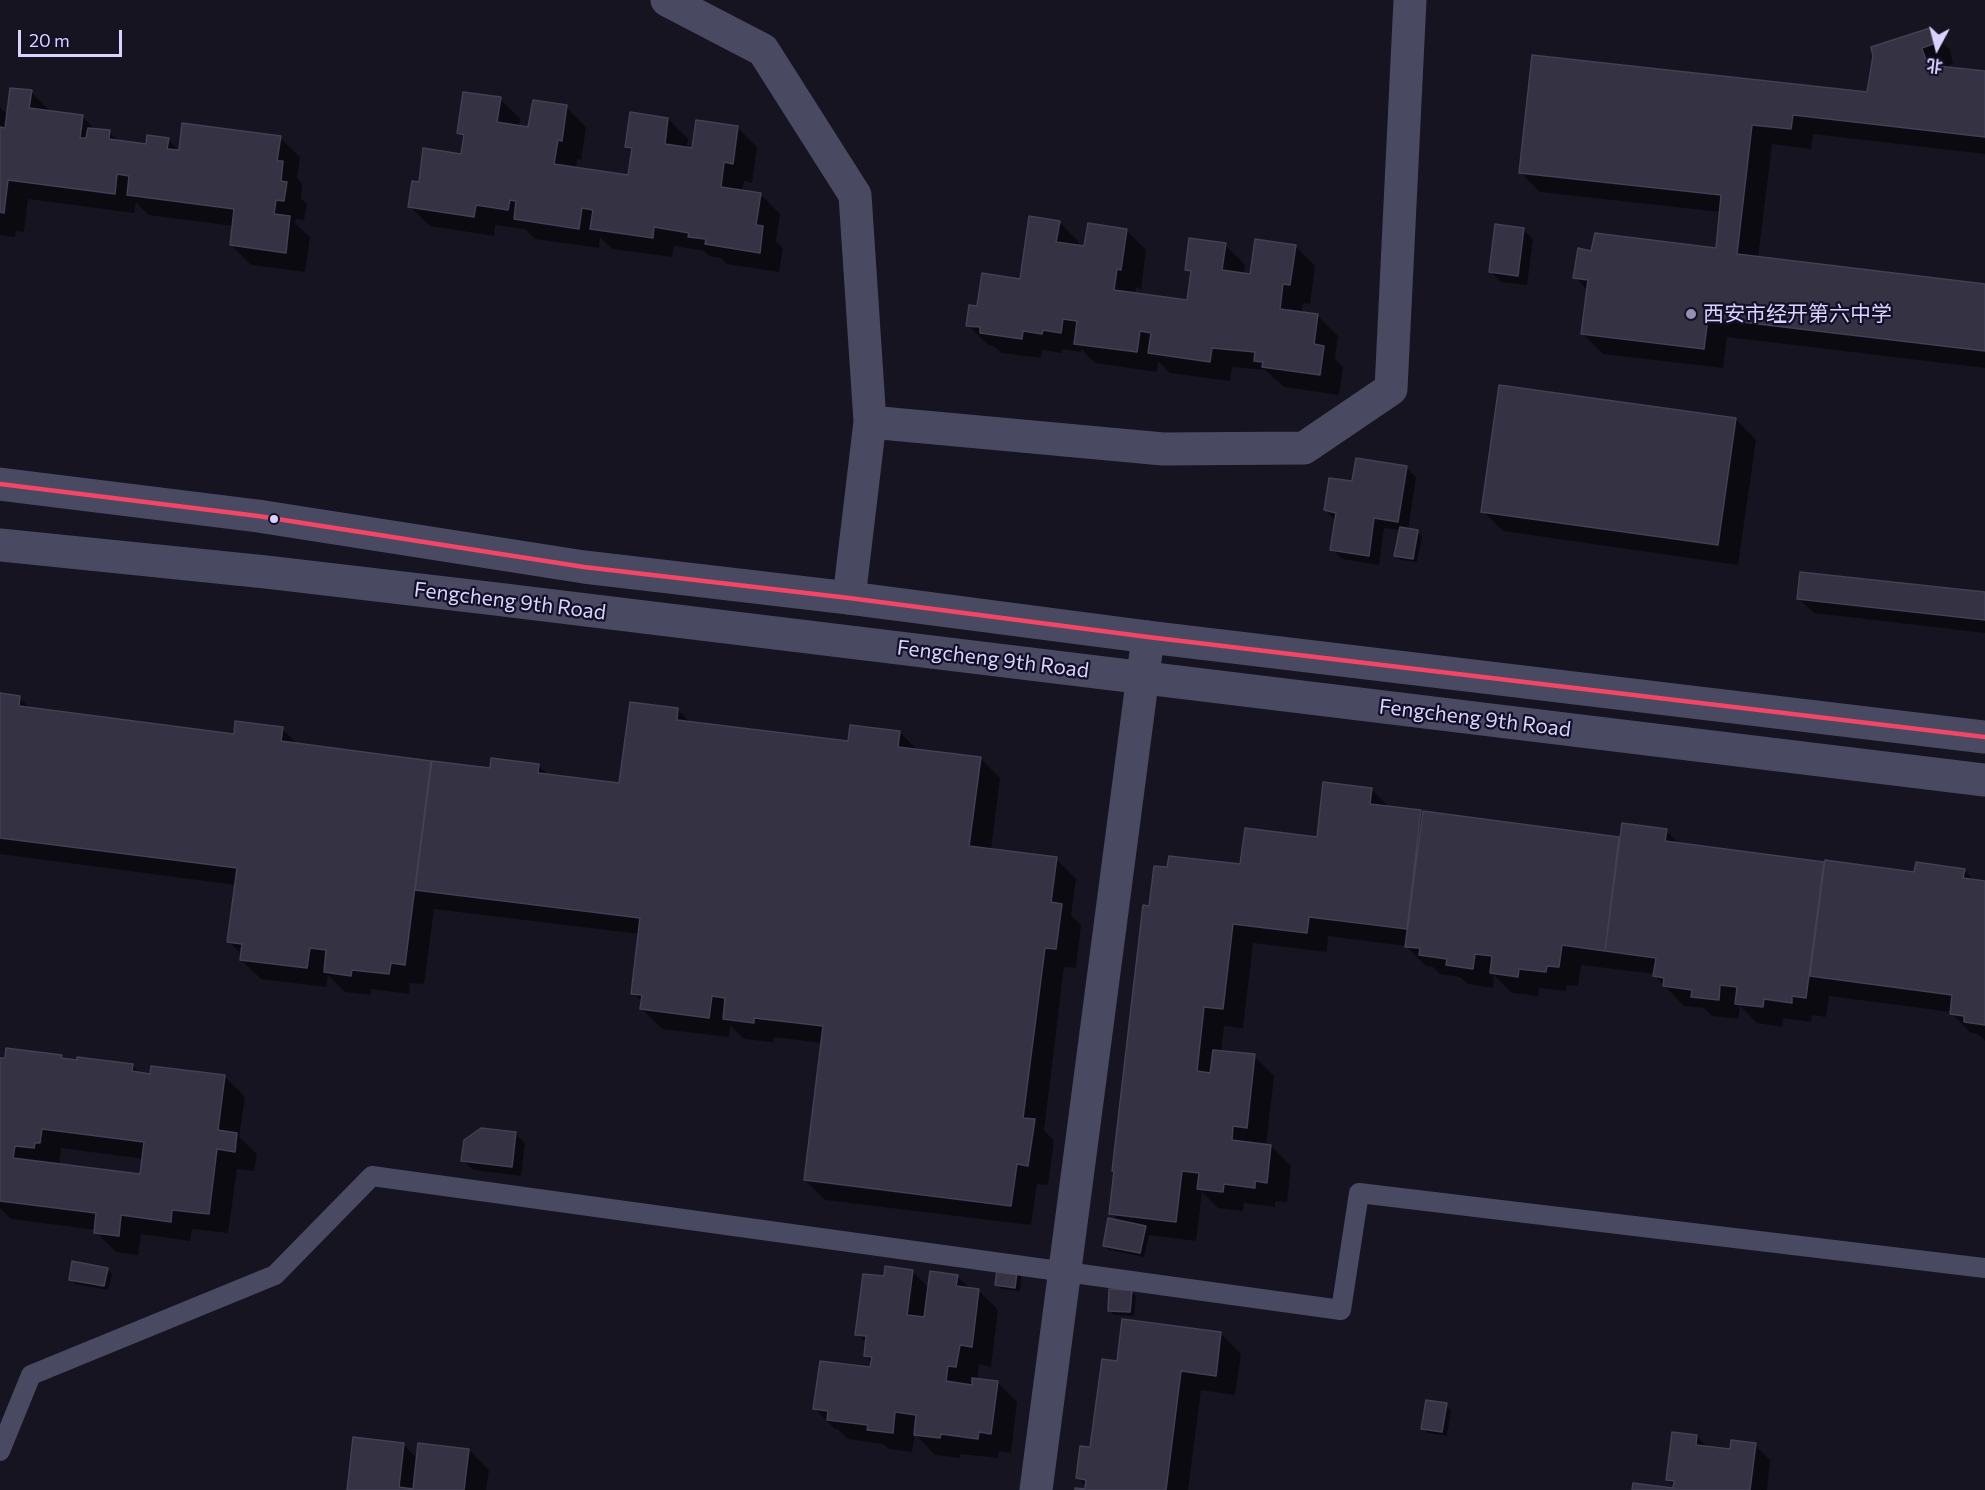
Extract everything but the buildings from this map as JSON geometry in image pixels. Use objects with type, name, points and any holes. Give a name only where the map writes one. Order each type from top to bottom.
[{"type":"street","points":[[667,0],[763,50],[855,195],[870,422],[849,598]]},
{"type":"street","points":[[870,422],[1163,449],[1304,448],[1391,389],[1410,0]]},
{"type":"street","name":"Fengcheng 9th Road","points":[[0,484],[258,516],[584,567],[1985,737]]},
{"type":"street","name":"Fengcheng 9th Road","points":[[0,544],[450,593],[1985,780]]},
{"type":"street","points":[[1036,1490],[1148,637]]},
{"type":"lane","points":[[0,1451],[31,1375],[275,1275],[372,1176],[1341,1310],[1359,1193],[1985,1268]]},
{"type":"transit line","points":[[0,484],[258,516],[584,567],[1985,737]]},
{"type":"place","name":"西安市经开第六中学","points":[[1691,314]]}]
